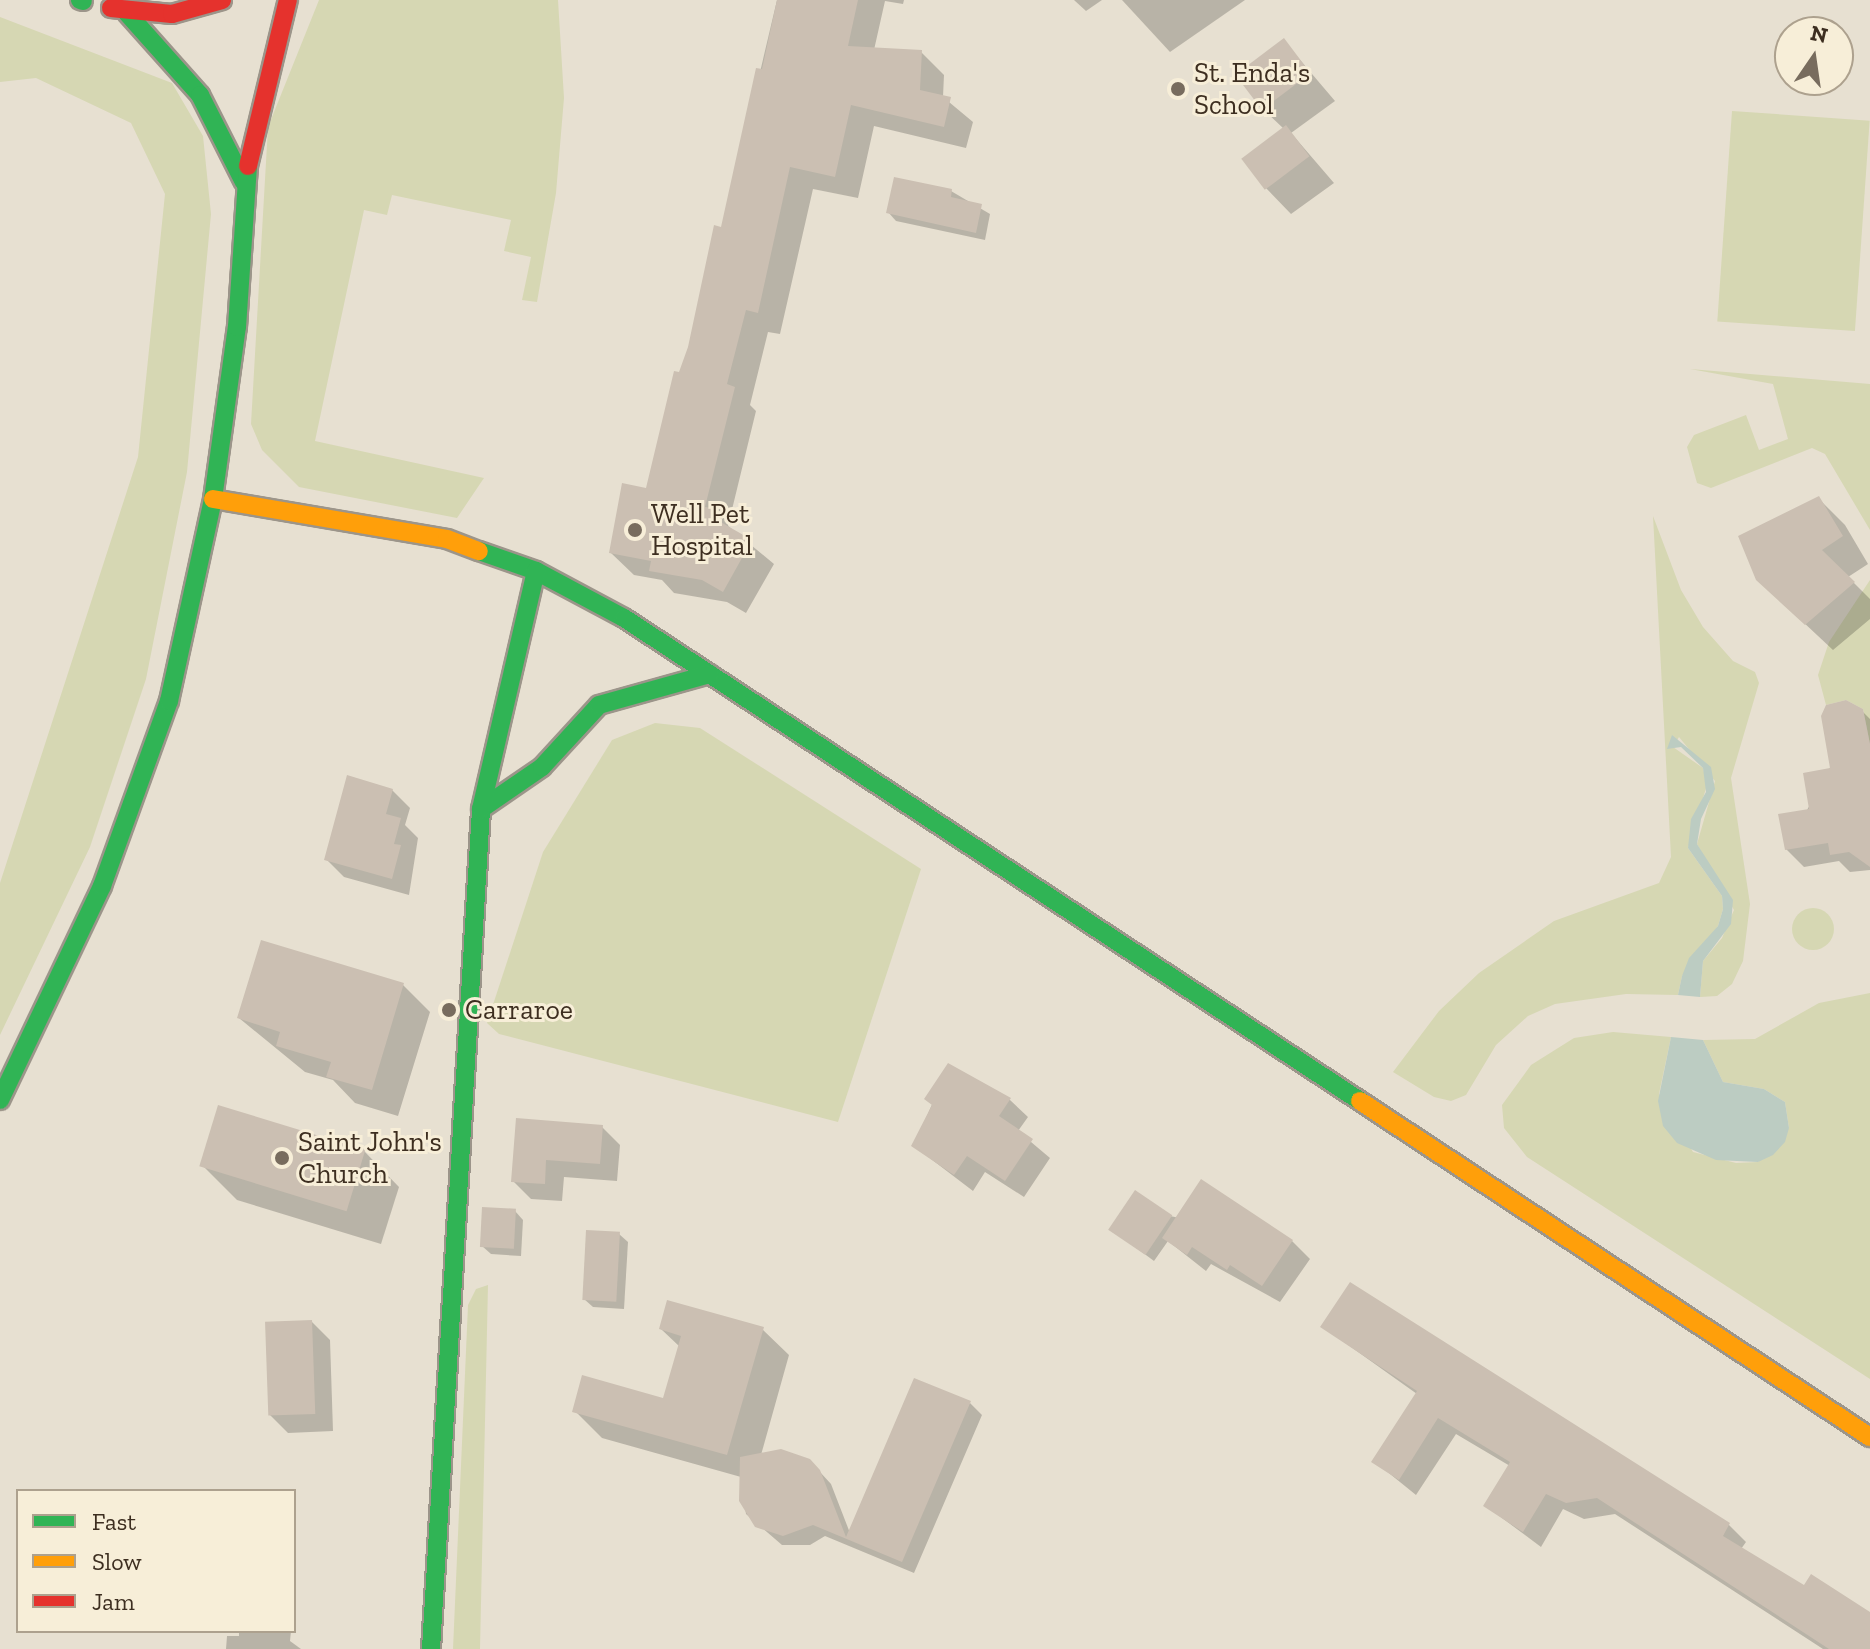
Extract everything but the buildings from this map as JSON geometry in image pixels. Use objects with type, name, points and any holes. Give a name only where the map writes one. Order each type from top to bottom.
[{"type":"main road","points":[[82,0],[127,13],[172,14],[222,0]]},
{"type":"main road","points":[[0,1100],[102,886],[169,701],[213,499],[237,327],[244,182],[288,0]]},
{"type":"main road","points":[[127,13],[200,95],[244,182]]},
{"type":"main road","points":[[213,499],[447,539],[536,571],[624,618],[1870,1437]]},
{"type":"main road","points":[[431,1649],[481,809],[536,571]]},
{"type":"main road","points":[[481,809],[542,767],[599,705],[710,674]]},
{"type":"green space","points":[[319,0],[558,0],[564,98],[556,193],[537,302],[522,300],[531,257],[504,251],[511,220],[392,195],[387,215],[364,210],[315,441],[484,478],[457,518],[299,487],[262,450],[251,424],[268,127]]},
{"type":"green space","points":[[0,17],[172,83],[203,136],[211,214],[187,472],[146,679],[90,847],[0,1035],[0,883],[138,457],[165,194],[131,123],[36,78],[0,82]]},
{"type":"green space","points":[[1732,111],[1870,121],[1855,331],[1717,321]]},
{"type":"green space","points":[[1690,369],[1870,384],[1870,530],[1825,454],[1812,448],[1711,488],[1697,483],[1687,447],[1694,435],[1746,415],[1759,450],[1788,439],[1773,384]]},
{"type":"green space","points":[[1653,516],[1681,590],[1703,627],[1733,661],[1755,672],[1759,683],[1731,778],[1750,904],[1743,961],[1732,984],[1717,996],[1700,997],[1703,961],[1722,938],[1734,910],[1697,844],[1715,781],[1679,737],[1673,747],[1703,768],[1707,785],[1688,848],[1722,896],[1723,909],[1718,926],[1682,976],[1678,995],[1626,994],[1555,1004],[1528,1016],[1496,1045],[1466,1095],[1451,1101],[1434,1097],[1393,1072],[1439,1011],[1479,973],[1554,921],[1659,883],[1671,857]]},
{"type":"green space","points":[[1870,580],[1870,744],[1863,709],[1846,700],[1826,705],[1818,675],[1829,642]]},
{"type":"green space","points":[[655,723],[700,728],[921,869],[838,1122],[499,1034],[487,1023],[543,852],[612,740]]},
{"type":"green space","points":[[1813,908],[1828,914],[1834,929],[1828,944],[1813,950],[1798,944],[1792,929],[1798,914]]},
{"type":"green space","points":[[1870,993],[1870,1379],[1527,1157],[1504,1128],[1502,1105],[1531,1065],[1574,1038],[1613,1032],[1671,1037],[1659,1094],[1693,1152],[1736,1163],[1758,1162],[1789,1128],[1785,1102],[1764,1089],[1723,1082],[1703,1040],[1755,1039],[1819,1003]]},
{"type":"green space","points":[[488,1285],[480,1649],[453,1649],[468,1305],[476,1289]]},
{"type":"shaded area","points":[[1672,735],[1711,767],[1715,789],[1701,819],[1697,844],[1733,900],[1731,924],[1703,961],[1700,997],[1678,995],[1689,958],[1718,926],[1723,909],[1722,896],[1688,848],[1691,819],[1706,792],[1703,768],[1681,747],[1667,749]]},
{"type":"shaded area","points":[[1671,1037],[1703,1040],[1723,1082],[1764,1089],[1785,1102],[1789,1128],[1785,1142],[1773,1155],[1758,1162],[1716,1160],[1677,1143],[1663,1126],[1658,1101]]},
{"type":"traffic: fast","points":[[127,13],[200,95],[244,182]]},
{"type":"traffic: fast","points":[[0,1100],[102,886],[169,701],[213,499],[237,327],[248,166]]},
{"type":"traffic: fast","points":[[479,551],[536,571],[624,618],[1360,1101]]},
{"type":"traffic: fast","points":[[431,1649],[481,809],[536,571]]},
{"type":"traffic: fast","points":[[481,809],[542,767],[599,705],[710,674]]},
{"type":"traffic: slow","points":[[213,499],[447,539],[479,551]]},
{"type":"traffic: slow","points":[[1360,1101],[1870,1437]]},
{"type":"traffic: jam","points":[[111,8],[172,14],[222,0]]},
{"type":"traffic: jam","points":[[248,166],[288,0]]},
{"type":"place","name":"St. Enda's School","points":[[1178,89]]},
{"type":"place","name":"Well Pet Hospital","points":[[635,530]]},
{"type":"place","name":"Carraroe","points":[[449,1010]]},
{"type":"place","name":"Saint John's Church","points":[[282,1158]]}]
